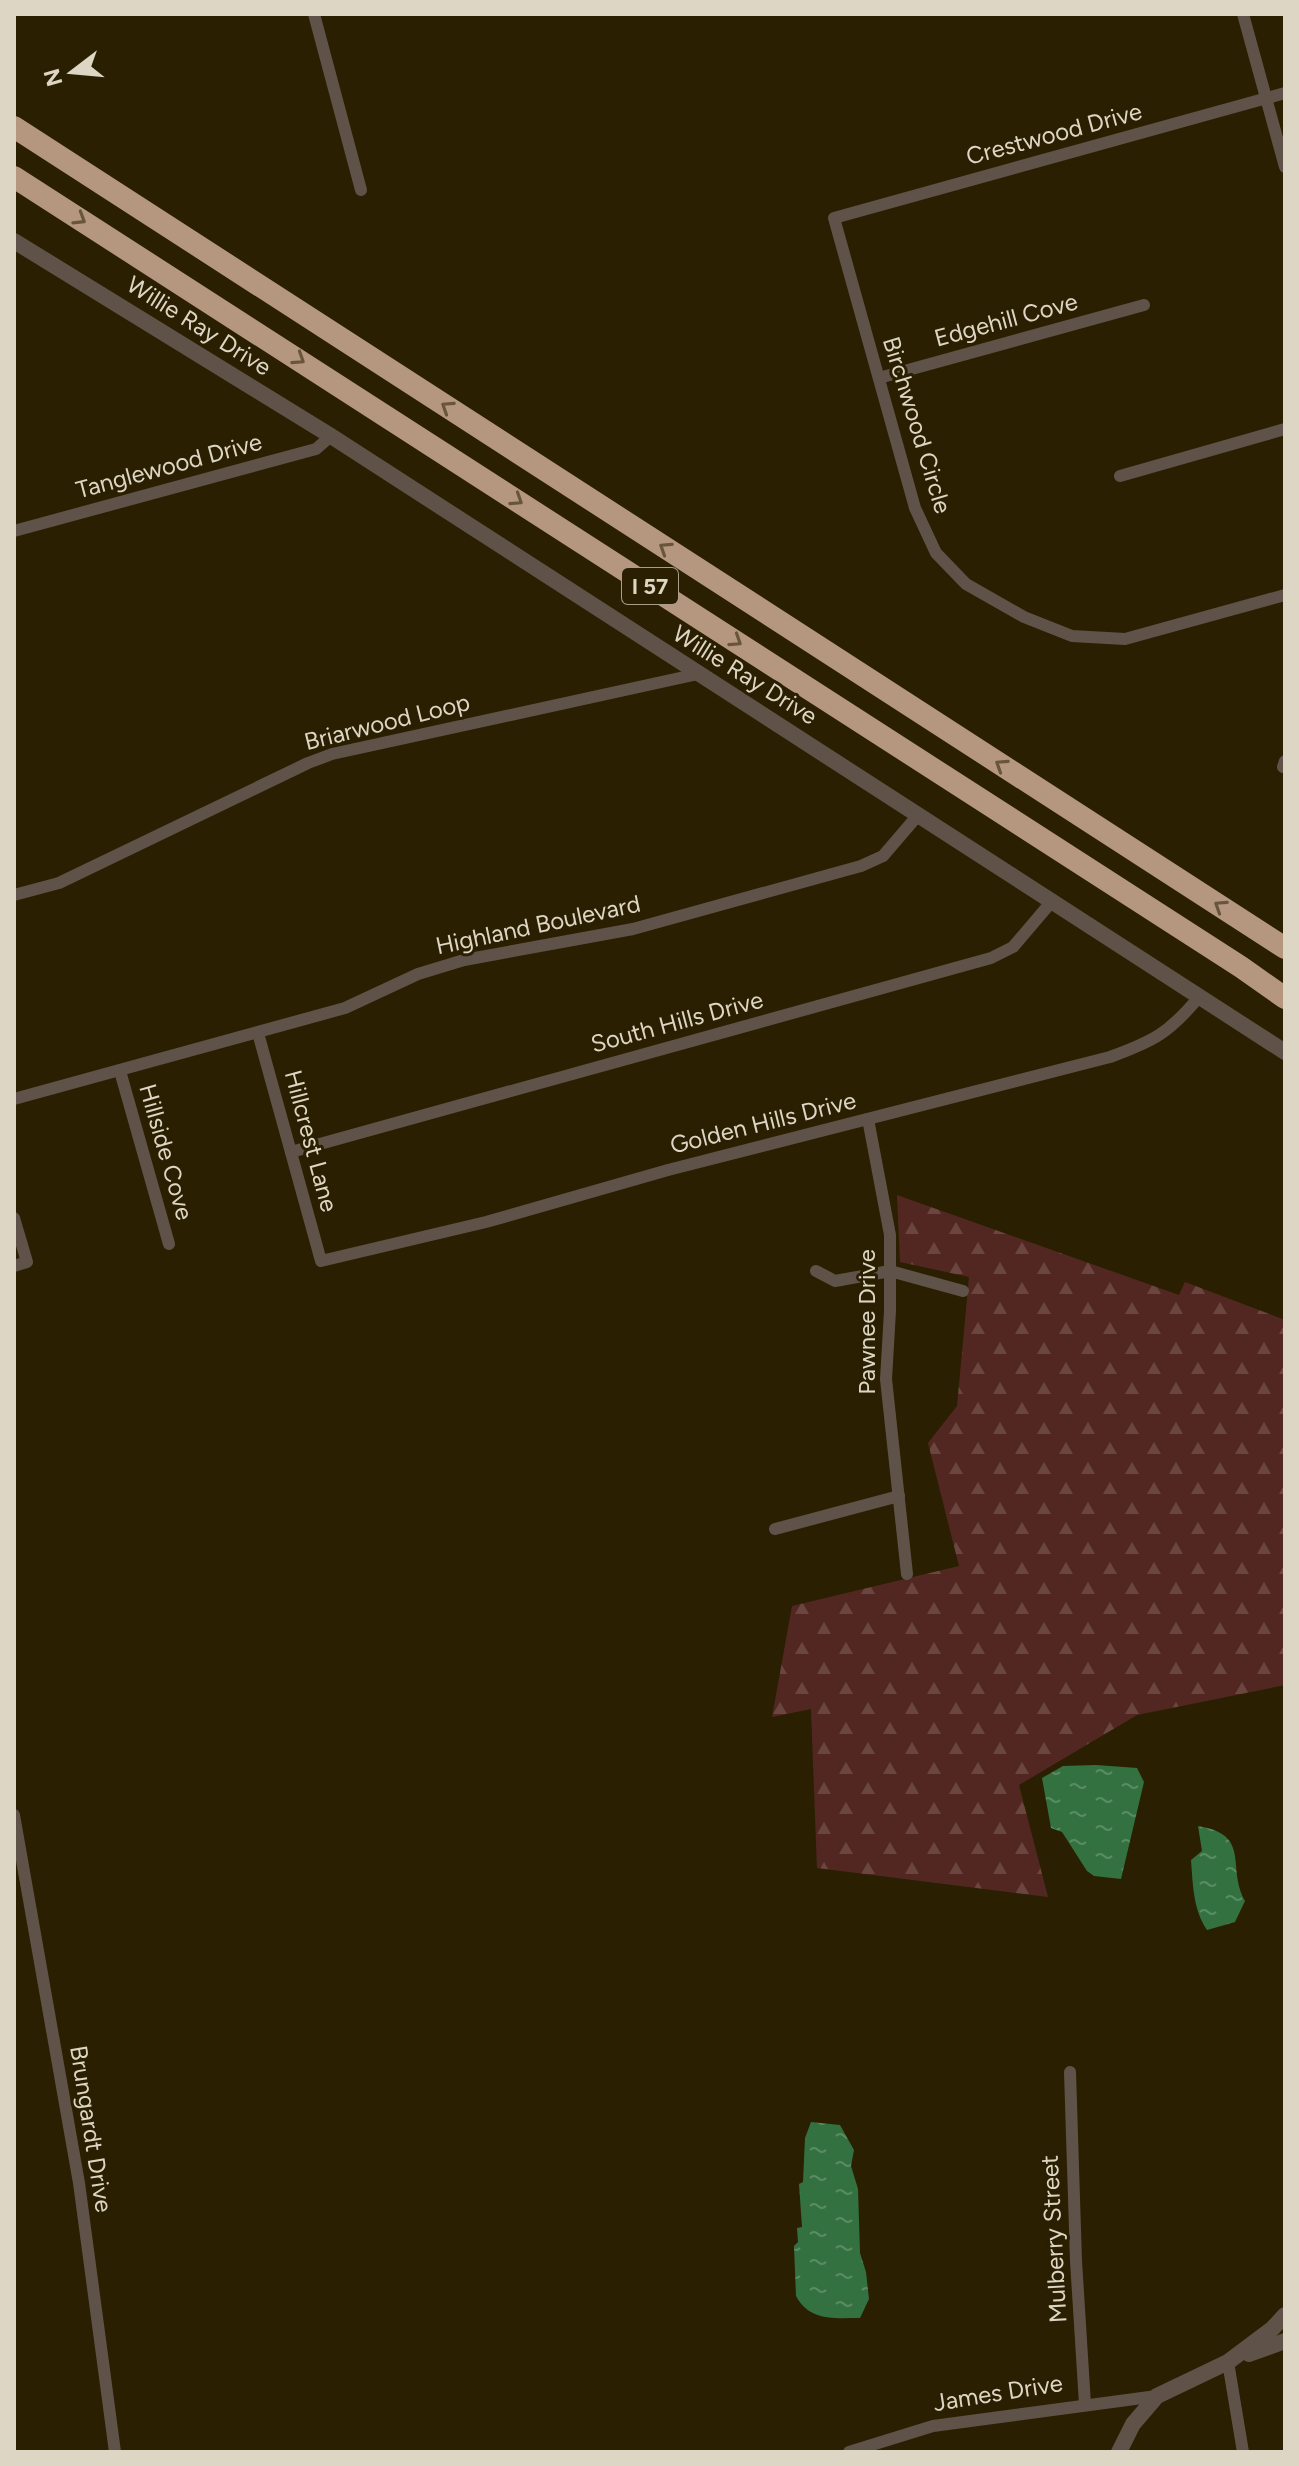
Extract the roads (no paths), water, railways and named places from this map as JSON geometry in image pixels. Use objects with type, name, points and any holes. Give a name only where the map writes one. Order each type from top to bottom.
[{"type":"highway","name":"I 57","points":[[14,127],[1285,948]]},
{"type":"highway","name":"I 57","points":[[14,177],[1285,998]]},
{"type":"street","points":[[314,14],[361,190]]},
{"type":"street","points":[[1243,14],[1285,167]]},
{"type":"street","name":"Crestwood Drive","points":[[834,218],[1285,93]]},
{"type":"street","name":"Birchwood Circle","points":[[834,218],[915,508],[936,553],[966,584],[1024,617],[1072,636],[1125,639],[1285,595]]},
{"type":"street","name":"Willie Ray Drive","points":[[14,241],[331,436],[1285,1052]]},
{"type":"street","name":"Edgehill Cove","points":[[879,378],[1144,305]]},
{"type":"street","points":[[1120,476],[1285,429]]},
{"type":"street","name":"Tanglewood Drive","points":[[14,531],[316,449],[331,436]]},
{"type":"street","name":"Briarwood Loop","points":[[14,895],[59,883],[332,754],[698,674]]},
{"type":"street","name":"Highland Boulevard","points":[[14,1099],[345,1008],[418,974],[464,960],[633,929],[861,866],[883,856],[919,814]]},
{"type":"street","name":"South Hills Drive","points":[[291,1152],[991,958],[1013,947],[1053,900]]},
{"type":"street","name":"Golden Hills Drive","points":[[321,1261],[486,1222],[668,1170],[1072,1068],[1150,1043],[1177,1024],[1199,997]]},
{"type":"street","name":"Hillcrest Lane","points":[[258,1033],[321,1261]]},
{"type":"street","name":"Hillside Cove","points":[[120,1071],[169,1244]]},
{"type":"street","name":"Pawnee Drive","points":[[868,1119],[888,1223],[890,1271],[886,1379],[907,1574]]},
{"type":"street","points":[[14,1218],[20,1264]]},
{"type":"street","points":[[816,1271],[835,1281],[890,1271],[963,1291]]},
{"type":"street","points":[[775,1529],[899,1496]]},
{"type":"street","name":"Brungardt Drive","points":[[14,1815],[79,2183],[115,2452]]},
{"type":"street","name":"Mulberry Street","points":[[1070,2072],[1076,2261],[1085,2404]]},
{"type":"street","points":[[1228,2362],[1272,2329],[1285,2315]]},
{"type":"street","points":[[1119,2452],[1133,2424],[1157,2396],[1228,2362],[1285,2341]]},
{"type":"street","points":[[1228,2362],[1243,2452]]},
{"type":"street","name":"James Drive","points":[[849,2452],[933,2426],[1157,2396]]},
{"type":"water","points":[[1063,1766],[1137,1768],[1144,1782],[1121,1879],[1094,1876],[1087,1871],[1062,1832],[1051,1828],[1042,1778]]},
{"type":"water","points":[[1198,1826],[1215,1830],[1232,1844],[1245,1901],[1235,1922],[1207,1930],[1196,1905],[1192,1879],[1191,1860],[1202,1851]]},
{"type":"water","points":[[811,2122],[840,2125],[854,2150],[851,2166],[858,2189],[860,2253],[869,2299],[860,2318],[824,2317],[808,2310],[796,2296],[794,2246],[798,2242],[797,2228],[802,2227],[799,2184],[803,2182],[805,2138]]}]
